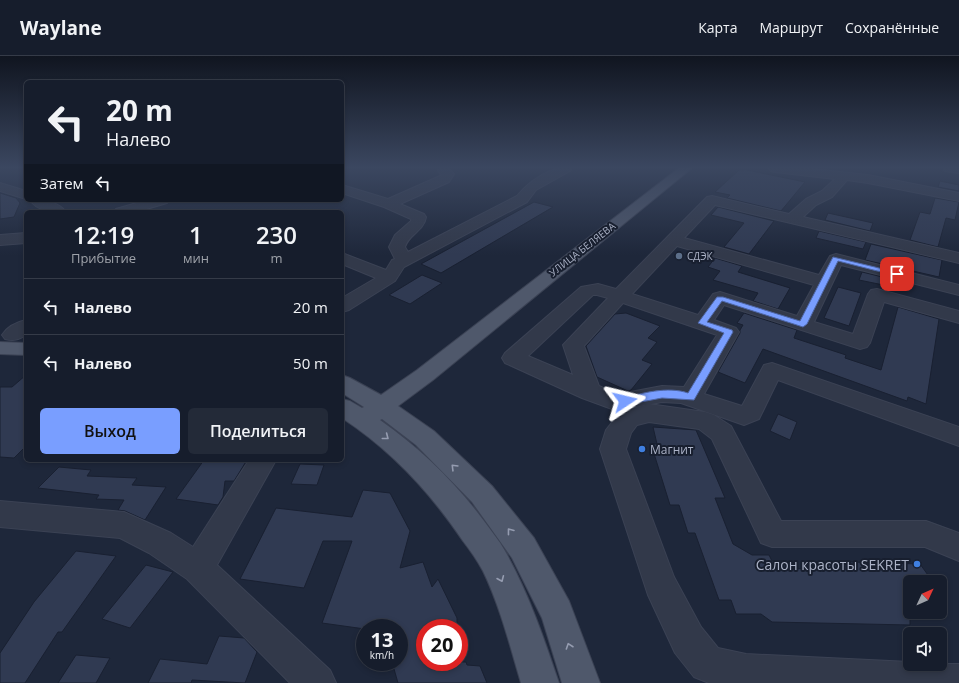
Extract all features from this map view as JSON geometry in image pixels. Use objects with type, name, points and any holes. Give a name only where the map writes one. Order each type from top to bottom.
[{"type":"main road","name":"УЛИЦА БЕЛЯЕВА","points":[[362,411],[425,374],[649,197]]},
{"type":"main road","points":[[344,386],[362,411],[406,453],[470,502],[523,548],[557,613],[581,683]]},
{"type":"main road","points":[[470,502],[522,627],[540,683]]},
{"type":"street","points":[[368,197],[420,217],[418,223],[400,238],[397,247],[404,260]]},
{"type":"street","points":[[389,204],[404,197]]},
{"type":"street","points":[[344,305],[390,277],[398,264],[404,260],[523,197]]},
{"type":"street","points":[[792,219],[811,202],[820,197]]},
{"type":"street","points":[[590,392],[573,345],[712,200],[959,258]]},
{"type":"street","points":[[41,202],[55,210]]},
{"type":"street","points":[[128,210],[155,202]]},
{"type":"street","points":[[0,240],[24,238]]},
{"type":"street","points":[[674,240],[824,282]]},
{"type":"street","points":[[344,259],[390,277]]},
{"type":"street","points":[[803,324],[836,259],[959,290]]},
{"type":"street","points":[[690,397],[729,332],[598,289],[587,291],[513,358],[612,401],[625,401],[662,394],[683,395],[744,416],[750,412],[772,370],[959,437]]},
{"type":"street","points":[[702,323],[720,298],[860,343],[877,294],[959,317]]},
{"type":"street","points":[[959,547],[926,534],[772,534],[722,433],[705,421],[649,413],[629,418],[619,430],[613,450],[660,584],[688,640],[707,664],[746,673],[959,683]]},
{"type":"street","points":[[198,568],[262,462]]},
{"type":"street","points":[[0,514],[124,525],[160,543],[198,568],[317,683]]},
{"type":"building","points":[[0,197],[16,198],[20,203],[14,217],[0,219]]},
{"type":"building","points":[[728,197],[792,197],[781,211]]},
{"type":"building","points":[[935,198],[959,202],[955,220],[946,218],[938,247],[910,240],[920,212],[930,214]]},
{"type":"building","points":[[534,202],[553,207],[441,273],[421,264]]},
{"type":"building","points":[[718,207],[774,221],[749,254],[724,247],[744,223],[711,215]]},
{"type":"building","points":[[828,213],[873,223],[870,231],[825,220]]},
{"type":"building","points":[[819,231],[866,242],[863,249],[816,238]]},
{"type":"building","points":[[871,244],[942,260],[939,277],[865,260]]},
{"type":"building","points":[[715,258],[742,266],[738,272],[790,288],[778,309],[753,301],[758,293],[713,280],[720,271],[708,267]]},
{"type":"building","points":[[862,272],[899,281],[898,288],[859,280]]},
{"type":"building","points":[[422,275],[442,283],[410,304],[389,295]]},
{"type":"building","points":[[838,287],[861,293],[849,326],[824,318]]},
{"type":"building","points":[[898,307],[939,319],[926,404],[908,397],[907,401],[763,349],[745,383],[718,372],[740,333],[743,325],[737,323],[744,313],[797,330],[794,338],[846,355],[845,358],[881,370]]},
{"type":"building","points":[[626,313],[660,326],[648,338],[657,342],[642,360],[652,364],[631,390],[628,391],[597,377],[586,346],[615,314]]},
{"type":"building","points":[[24,377],[24,448],[14,458],[0,457],[0,387],[12,387]]},
{"type":"building","points":[[778,414],[797,422],[790,440],[770,431]]},
{"type":"building","points":[[653,427],[696,430],[725,498],[715,498],[733,544],[752,555],[769,555],[772,561],[786,561],[790,569],[820,568],[818,561],[920,564],[928,575],[903,575],[903,619],[910,619],[910,625],[772,622],[761,614],[736,614],[731,600],[719,600],[695,533],[688,533],[679,505],[670,505],[651,444],[657,444]]},
{"type":"building","points":[[203,462],[246,462],[234,481],[225,481],[223,497],[218,505],[176,499]]},
{"type":"building","points":[[300,464],[324,465],[317,485],[291,484]]},
{"type":"building","points":[[59,467],[91,470],[87,476],[137,478],[132,485],[166,487],[145,520],[125,511],[118,510],[124,500],[96,499],[99,495],[38,488]]},
{"type":"building","points":[[363,490],[390,493],[410,531],[400,568],[423,562],[432,587],[438,579],[457,618],[416,619],[416,671],[468,671],[468,665],[480,666],[487,683],[398,683],[395,671],[408,671],[408,619],[356,619],[356,628],[322,623],[352,541],[323,541],[304,588],[240,579],[276,508],[352,517]]},
{"type":"building","points":[[76,551],[116,556],[62,632],[58,632],[25,683],[0,683],[0,653],[34,602]]},
{"type":"building","points":[[146,565],[173,572],[130,628],[102,619]]},
{"type":"building","points":[[219,636],[244,638],[257,652],[245,683],[192,680],[191,683],[148,683],[160,659],[207,664]]},
{"type":"building","points":[[76,655],[110,658],[96,683],[58,683]]},
{"type":"place","name":"СДЭК","points":[[679,256]]},
{"type":"place","name":"Магнит","points":[[642,449]]},
{"type":"place","name":"Салон красоты SEKRET","points":[[917,564]]},
{"type":"route","points":[[625,401],[662,394],[683,395],[690,397],[729,332],[702,323],[720,298],[803,324],[836,259],[897,274]]}]
